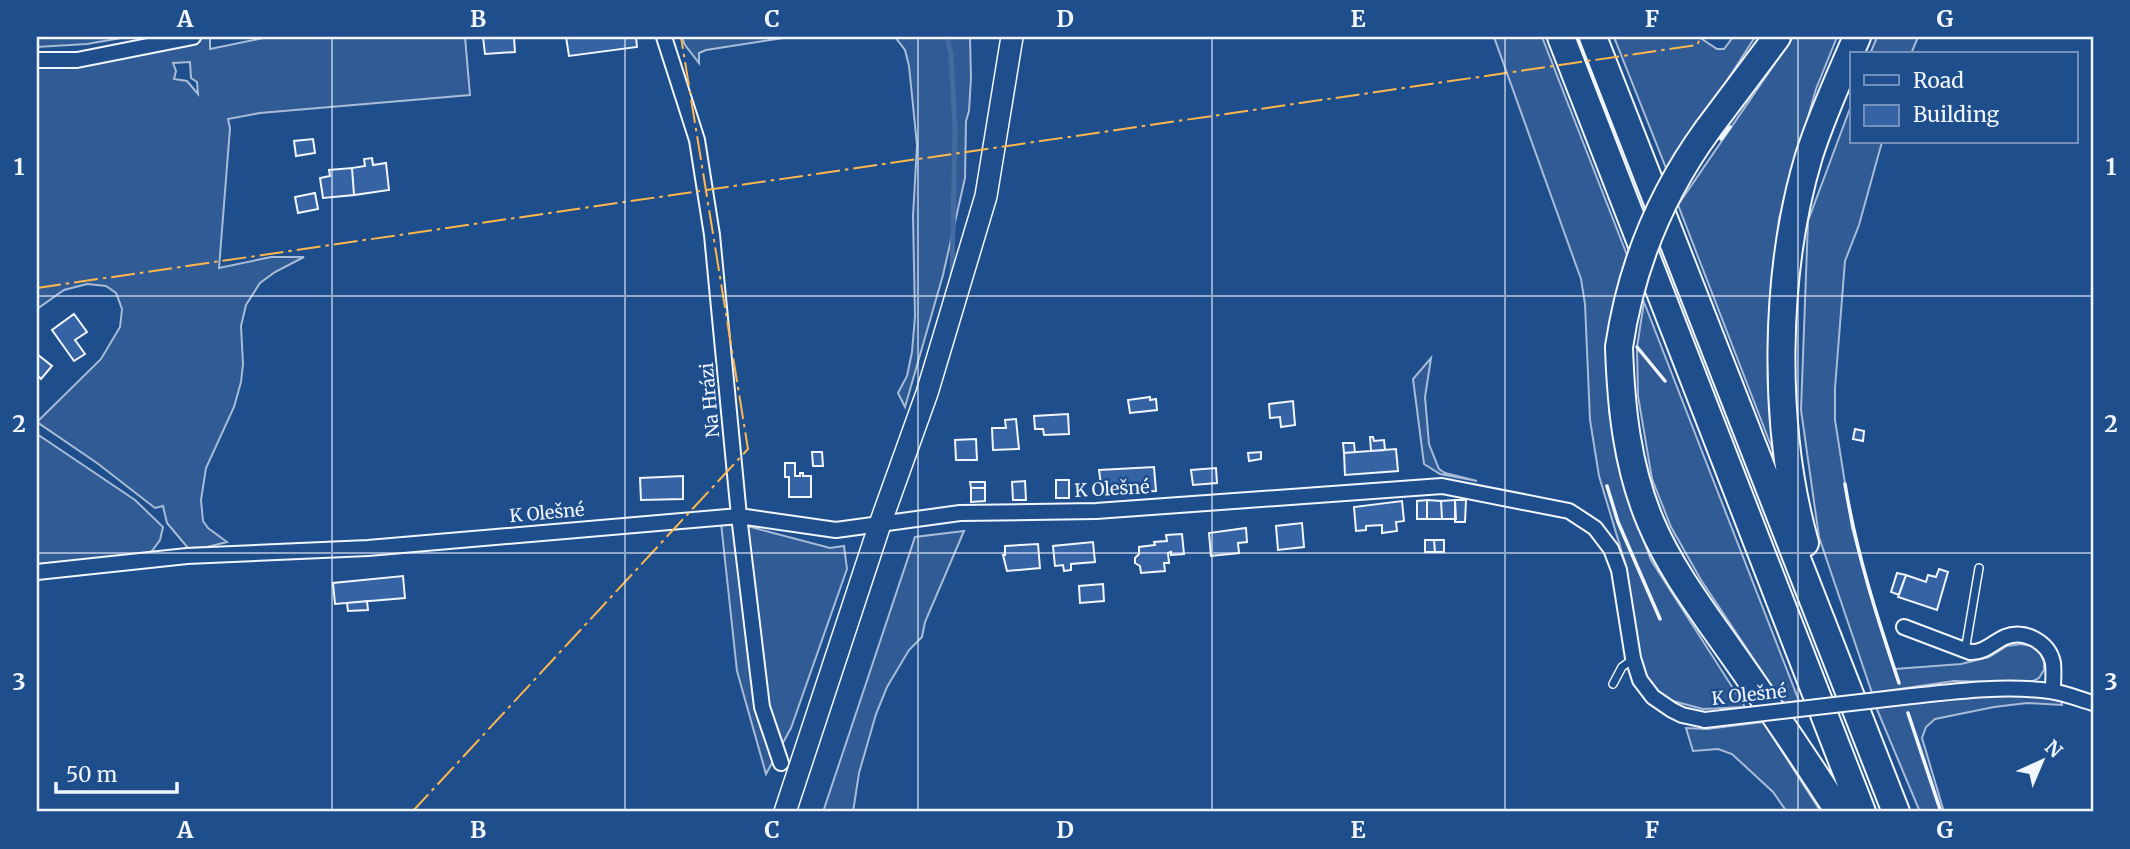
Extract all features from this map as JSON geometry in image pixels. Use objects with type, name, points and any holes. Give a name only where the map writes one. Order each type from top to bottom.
[{"type":"highway","points":[[1561,37],[1862,812]]},
{"type":"highway","points":[[1592,37],[1896,812]]},
{"type":"highway","points":[[1777,37],[1675,178],[1648,232],[1630,288],[1619,347],[1621,407],[1630,457],[1651,524],[1700,608],[1839,812]]},
{"type":"highway","points":[[1848,692],[1798,515],[1787,451],[1782,362],[1783,320],[1793,226],[1809,157],[1850,53]]},
{"type":"street","points":[[37,60],[77,60],[193,37]]},
{"type":"street","name":"Na Hrázi","points":[[664,37],[697,140],[702,167],[718,290],[739,516],[762,707],[781,763]]},
{"type":"street","points":[[785,812],[880,524],[927,393],[986,196],[1012,37]]},
{"type":"street","name":"K Olešné","points":[[37,572],[187,556],[368,548],[739,516],[836,530],[960,513],[1096,510],[1442,486],[1569,511],[1595,528],[1611,549],[1619,570],[1633,658],[1640,680],[1653,697],[1682,715],[1705,720],[1996,689],[2053,691],[2093,703]]},
{"type":"street","points":[[1903,627],[1965,651],[1981,651],[2013,635],[2029,636],[2042,644],[2051,656],[2053,691]]},
{"type":"lane","points":[[1965,651],[1979,568]]},
{"type":"lane","points":[[1613,684],[1622,667],[1633,658]]},
{"type":"shaded area","points":[[37,37],[127,37],[87,44],[37,47]]},
{"type":"shaded area","points":[[193,37],[210,37],[210,49],[268,37],[465,37],[470,95],[260,113],[228,119],[230,128],[219,268],[271,257],[304,257],[260,283],[246,305],[241,326],[241,382],[234,407],[206,468],[201,500],[203,521],[227,542],[188,548],[167,523],[163,506],[155,508],[97,463],[37,422],[101,359],[120,327],[122,309],[116,293],[106,286],[87,284],[64,290],[37,309],[37,68]],"holes":[[[190,62],[191,78],[197,82],[198,94],[187,81],[174,79],[176,71],[173,63]]]},
{"type":"shaded area","points":[[682,37],[790,37],[706,50],[699,53],[699,63]]},
{"type":"shaded area","points":[[895,37],[970,37],[971,78],[966,121],[965,178],[943,275],[905,407],[898,393],[907,376],[915,316],[913,216],[917,145],[909,66],[905,50]]},
{"type":"shaded area","points":[[1494,37],[1542,37],[1627,255],[1617,293],[1610,345],[1609,412],[1628,499],[1651,560],[1745,707],[1703,709],[1669,700],[1659,694],[1649,682],[1643,667],[1637,650],[1626,566],[1599,476],[1590,420],[1585,304],[1581,279]]},
{"type":"shaded area","points":[[1614,37],[1699,37],[1717,49],[1724,49],[1733,37],[1755,37],[1707,112],[1666,168]]},
{"type":"shaded area","points":[[1793,37],[1837,37],[1816,89],[1779,219],[1768,331],[1775,456],[1678,205]]},
{"type":"shaded area","points":[[1877,37],[1918,37],[1912,52],[1871,52]]},
{"type":"shaded area","points":[[1850,108],[1850,144],[1881,144],[1859,225],[1845,261],[1835,388],[1835,420],[1852,528],[1869,590],[1895,669],[1961,664],[1989,657],[2007,646],[2021,644],[2031,646],[2040,653],[2044,662],[2044,670],[2039,678],[2029,683],[1954,681],[1872,693],[1819,537],[1801,410],[1808,221]]},
{"type":"shaded area","points":[[1644,302],[1799,701],[1783,703],[1701,580],[1671,527],[1652,479],[1638,396],[1637,347]]},
{"type":"shaded area","points":[[1431,358],[1425,397],[1429,444],[1439,469],[1477,481],[1440,474],[1424,464],[1413,379]]},
{"type":"shaded area","points":[[37,434],[135,500],[163,527],[160,540],[152,551],[141,555],[37,564]]},
{"type":"shaded area","points":[[721,523],[751,527],[830,548],[844,546],[847,569],[791,728],[766,774],[737,671]]},
{"type":"shaded area","points":[[964,531],[925,622],[922,637],[909,650],[887,687],[876,714],[859,773],[853,812],[823,812],[915,537]]},
{"type":"shaded area","points":[[1983,694],[2023,694],[2061,700],[2062,705],[2027,703],[1935,719],[1926,727],[1922,738],[1944,812],[1920,812],[1876,707]]},
{"type":"shaded area","points":[[1763,722],[1821,812],[1787,812],[1773,792],[1732,754],[1718,749],[1693,751],[1686,728],[1707,729]]},
{"type":"building","points":[[483,37],[514,37],[515,52],[485,54]]},
{"type":"building","points":[[566,37],[636,37],[637,47],[569,56]]},
{"type":"building","points":[[313,139],[315,153],[296,156],[294,141]]},
{"type":"building","points":[[372,158],[373,165],[386,163],[389,190],[354,195],[352,168],[365,166],[364,159]]},
{"type":"building","points":[[352,168],[354,195],[323,198],[320,178],[330,176],[329,170]]},
{"type":"building","points":[[315,193],[318,209],[298,213],[295,197]]},
{"type":"building","points":[[74,314],[87,332],[75,340],[85,354],[74,361],[52,330]]},
{"type":"building","points":[[37,354],[52,366],[41,379],[37,375]]},
{"type":"building","points":[[1150,397],[1150,400],[1156,399],[1157,410],[1130,413],[1128,400]]},
{"type":"building","points":[[1293,401],[1295,425],[1281,427],[1280,417],[1270,418],[1269,404]]},
{"type":"building","points":[[1068,414],[1069,434],[1044,435],[1043,429],[1035,429],[1034,416]]},
{"type":"building","points":[[1016,419],[1019,449],[993,450],[992,428],[1006,428],[1005,420]]},
{"type":"building","points":[[1855,429],[1864,431],[1863,441],[1853,439]]},
{"type":"building","points":[[1370,437],[1373,437],[1374,441],[1384,440],[1385,450],[1371,451]]},
{"type":"building","points":[[976,439],[977,460],[956,460],[955,440]]},
{"type":"building","points":[[1343,443],[1354,443],[1355,453],[1344,453]]},
{"type":"building","points":[[1396,449],[1398,471],[1345,475],[1344,453]]},
{"type":"building","points":[[812,452],[822,452],[823,466],[813,466]]},
{"type":"building","points":[[1261,452],[1261,459],[1249,461],[1248,453]]},
{"type":"building","points":[[785,463],[795,463],[795,476],[803,473],[803,476],[811,476],[811,497],[789,497],[789,477],[785,477]]},
{"type":"building","points":[[1154,467],[1156,491],[1102,493],[1099,470]]},
{"type":"building","points":[[1216,468],[1217,483],[1193,485],[1191,470]]},
{"type":"building","points":[[683,476],[683,499],[641,500],[640,478]]},
{"type":"building","points":[[1056,480],[1069,480],[1069,498],[1056,498]]},
{"type":"building","points":[[1025,481],[1026,500],[1013,500],[1012,482]]},
{"type":"building","points":[[970,482],[985,482],[985,488],[971,488]]},
{"type":"building","points":[[971,488],[985,488],[985,501],[971,502]]},
{"type":"building","points":[[1427,500],[1427,519],[1417,519],[1417,501]]},
{"type":"building","points":[[1427,500],[1441,501],[1442,519],[1427,519]]},
{"type":"building","points":[[1455,500],[1456,519],[1442,519],[1441,501]]},
{"type":"building","points":[[1455,500],[1466,500],[1465,522],[1455,522]]},
{"type":"building","points":[[1402,501],[1404,521],[1396,522],[1397,531],[1382,533],[1382,525],[1366,526],[1366,530],[1356,531],[1354,507]]},
{"type":"building","points":[[1302,523],[1304,547],[1278,550],[1276,526]]},
{"type":"building","points":[[1246,528],[1247,542],[1238,543],[1239,553],[1211,556],[1209,533]]},
{"type":"building","points":[[1182,534],[1184,554],[1168,553],[1169,563],[1164,563],[1165,571],[1141,573],[1140,566],[1135,563],[1139,547],[1167,541],[1166,535]]},
{"type":"building","points":[[1425,540],[1434,540],[1435,552],[1425,552]]},
{"type":"building","points":[[1434,540],[1444,540],[1444,552],[1435,552]]},
{"type":"building","points":[[1093,542],[1095,562],[1071,564],[1071,570],[1064,571],[1063,565],[1055,566],[1053,546]]},
{"type":"building","points":[[1038,544],[1040,568],[1007,571],[1003,555],[1005,546]]},
{"type":"building","points":[[1939,569],[1948,572],[1937,610],[1898,597],[1906,575],[1926,582],[1928,575],[1936,577]]},
{"type":"building","points":[[1897,573],[1906,575],[1899,595],[1891,592]]},
{"type":"building","points":[[403,576],[405,598],[335,604],[333,583]]},
{"type":"building","points":[[1103,584],[1104,601],[1080,603],[1079,586]]},
{"type":"building","points":[[367,601],[368,610],[348,611],[347,603]]},
{"type":"waterway","points":[[947,37],[951,55],[955,130],[952,279]]},
{"type":"wall","points":[[1721,139],[1730,127]]},
{"type":"wall","points":[[1637,347],[1665,381]]},
{"type":"wall","points":[[1845,484],[1861,559],[1899,683]]},
{"type":"wall","points":[[1607,486],[1618,522],[1660,619]]},
{"type":"wall","points":[[1908,713],[1941,812]]},
{"type":"power","points":[[412,812],[748,449],[681,37]]},
{"type":"power","points":[[37,288],[1697,45],[1701,37]]}]
